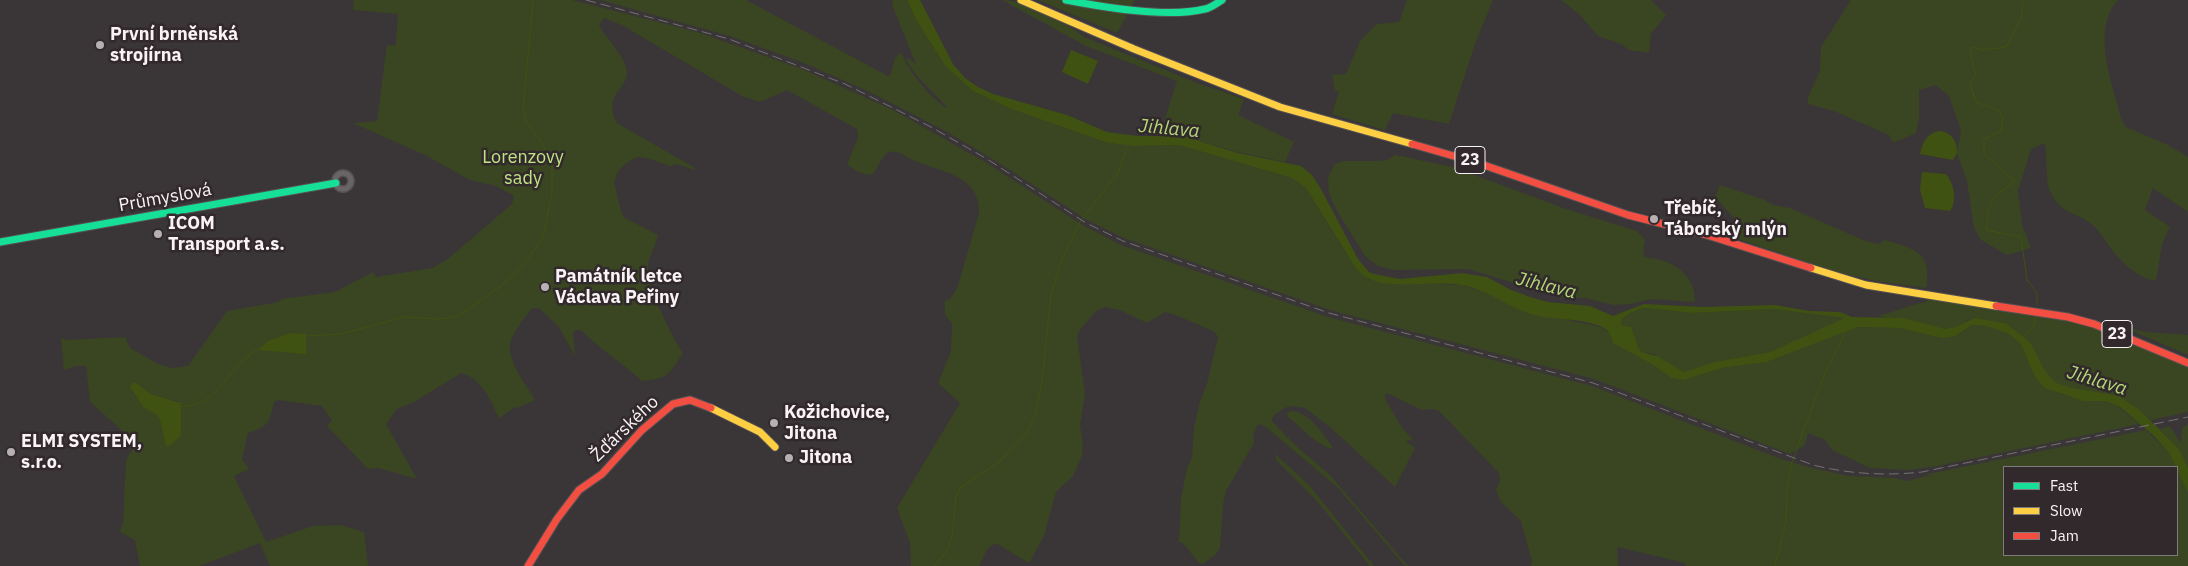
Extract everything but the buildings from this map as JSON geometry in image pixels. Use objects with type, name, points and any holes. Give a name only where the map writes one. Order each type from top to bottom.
[{"type":"main road","name":"23","points":[[1021,0],[1134,49],[1273,105],[1478,163],[1619,212],[1707,236],[1866,285],[2028,309],[2086,322],[2188,363]]},
{"type":"main road","points":[[1066,0],[1106,8],[1178,12],[1206,9],[1222,0]]},
{"type":"main road","name":"Průmyslová","points":[[0,242],[336,183]]},
{"type":"main road","name":"Žďárského","points":[[528,566],[579,490],[602,474],[642,430],[673,404],[690,400],[705,405],[760,432],[775,447]]},
{"type":"green space","name":"Lorenzovy sady","points":[[354,0],[572,0],[697,32],[802,69],[893,110],[985,162],[1084,226],[1121,245],[1328,317],[1592,386],[1781,459],[1812,468],[1849,476],[1895,478],[1907,481],[1931,475],[1923,475],[2146,430],[2169,453],[2176,466],[2003,466],[2003,556],[2178,556],[2178,472],[2188,493],[2188,566],[1686,566],[1685,563],[1618,547],[1618,566],[1531,566],[1532,561],[1521,521],[1501,502],[1496,490],[1500,480],[1499,473],[1440,412],[1434,409],[1422,410],[1389,394],[1385,394],[1385,399],[1403,429],[1413,439],[1406,441],[1415,448],[1395,487],[1330,427],[1305,408],[1287,407],[1275,414],[1271,420],[1294,444],[1330,475],[1408,566],[1405,566],[1338,488],[1266,427],[1258,424],[1253,435],[1254,443],[1226,491],[1223,505],[1220,548],[1216,554],[1203,564],[1199,563],[1183,543],[1179,542],[1181,498],[1187,468],[1192,457],[1194,428],[1200,401],[1207,384],[1218,337],[1214,331],[1165,312],[1147,323],[1120,310],[1105,307],[1096,311],[1077,336],[1085,394],[1080,425],[1083,445],[1082,456],[1073,476],[1056,492],[1044,536],[1029,563],[998,544],[994,544],[988,548],[979,566],[911,566],[910,543],[897,508],[960,403],[938,383],[951,351],[952,323],[945,315],[945,301],[950,299],[957,289],[979,213],[978,201],[974,191],[958,177],[892,151],[885,155],[873,174],[859,172],[847,164],[858,138],[857,129],[787,90],[760,102],[742,96],[622,25],[604,18],[599,25],[620,54],[627,72],[624,83],[614,98],[612,105],[617,123],[695,168],[695,170],[677,164],[670,166],[638,157],[629,161],[618,171],[614,182],[621,211],[625,218],[658,235],[649,259],[648,276],[655,299],[683,353],[671,371],[663,377],[642,381],[581,330],[575,330],[573,334],[575,356],[559,327],[539,308],[532,308],[513,336],[510,351],[515,366],[535,400],[517,408],[515,407],[499,418],[489,397],[480,385],[468,375],[461,373],[414,402],[397,409],[386,424],[417,479],[378,468],[368,469],[327,426],[332,421],[322,406],[278,400],[274,402],[267,423],[248,433],[242,459],[249,469],[234,476],[266,542],[313,526],[341,525],[364,532],[368,566],[270,566],[260,543],[199,566],[140,566],[135,540],[120,532],[123,523],[126,460],[136,443],[90,402],[86,366],[76,366],[64,370],[61,338],[68,340],[125,337],[130,348],[158,364],[172,368],[188,366],[227,311],[279,302],[282,299],[335,292],[373,272],[376,277],[433,268],[448,259],[512,204],[514,196],[496,186],[470,180],[427,156],[353,123],[377,121],[387,45],[394,46],[396,43],[398,14],[353,10]],"holes":[[[142,387],[151,394],[180,402],[165,440],[161,419],[144,407],[132,391]]]},
{"type":"green space","points":[[600,0],[746,0],[888,76],[891,74],[895,58],[901,52],[909,68],[920,83],[946,108],[916,75],[906,60],[908,58],[916,64],[892,5],[893,0],[907,0],[916,20],[946,67],[973,91],[1011,109],[1108,143],[1134,146],[1179,145],[1292,178],[1306,188],[1345,252],[1370,280],[1461,285],[1491,294],[1521,310],[1601,327],[1612,336],[1613,343],[1655,366],[1671,378],[1684,380],[1722,368],[1767,362],[1858,327],[1899,328],[1942,338],[1960,333],[1972,325],[1986,326],[2007,333],[2020,343],[2028,360],[2058,393],[2077,399],[2106,401],[2115,404],[2139,424],[1937,466],[1907,470],[1870,468],[1832,450],[1825,440],[1808,433],[1805,445],[1790,454],[1594,379],[1330,310],[1124,238],[1087,220],[951,134],[872,93],[804,63],[730,36]]},
{"type":"green space","points":[[1002,0],[1033,8],[1067,25],[1084,37],[1197,83],[1244,99],[1238,115],[1294,142],[1285,162],[1238,152],[1183,136],[1159,136],[1159,128],[1162,128],[1177,81],[1086,46]]},
{"type":"green space","points":[[1038,0],[1135,0],[1117,33]]},
{"type":"green space","points":[[1407,0],[1493,0],[1475,44],[1449,124],[1393,113],[1385,130],[1332,114],[1339,92],[1335,91],[1332,75],[1346,74],[1360,41],[1377,24],[1399,22]]},
{"type":"green space","points":[[1561,0],[1651,0],[1666,15],[1651,34],[1649,53],[1629,50],[1621,44],[1598,36],[1579,14]]},
{"type":"green space","points":[[1851,0],[2118,0],[2110,13],[2106,27],[2105,42],[2109,75],[2122,121],[2126,127],[2168,145],[2188,157],[2188,212],[2153,188],[2145,210],[2170,227],[2162,244],[2156,281],[2134,272],[2116,255],[2095,227],[2064,209],[2053,198],[2048,185],[2045,143],[2031,149],[2018,191],[2022,225],[2031,248],[2007,255],[1981,240],[1974,228],[1967,181],[1957,153],[1961,130],[1949,96],[1936,85],[1919,90],[1919,118],[1916,133],[1893,143],[1889,135],[1834,111],[1808,104],[1808,97],[1820,71],[1821,47]]},
{"type":"green space","points":[[1395,155],[1453,167],[1566,209],[1637,231],[1645,240],[1643,252],[1645,257],[1661,260],[1685,274],[1692,286],[1695,300],[1693,302],[1652,299],[1631,304],[1613,305],[1585,298],[1563,298],[1468,269],[1394,270],[1378,266],[1365,256],[1337,211],[1329,194],[1328,177],[1335,164],[1343,161],[1387,160]]},
{"type":"green space","points":[[1720,185],[1765,200],[1773,205],[1790,208],[1863,240],[1878,244],[1885,240],[1913,249],[1924,260],[1927,267],[1926,288],[1876,281],[1833,271],[1732,237],[1734,218],[1715,197]]},
{"type":"green space","points":[[1929,297],[2072,319],[2188,366],[2188,412],[2151,420],[2119,396],[2069,387],[2055,382],[2044,369],[2031,343],[2006,323],[1972,318],[1955,327],[1945,329],[1878,316],[1926,302]]},
{"type":"green space","points":[[1645,308],[1693,313],[1774,309],[1844,318],[1770,352],[1714,362],[1684,372],[1653,354],[1642,352],[1622,326],[1621,320],[1623,318]]},
{"type":"green space","points":[[2123,327],[2145,332],[2188,335],[2188,355]]},
{"type":"green space","points":[[1291,411],[1310,419],[1334,449],[1316,441],[1288,417],[1286,414]]},
{"type":"green space","points":[[2188,424],[2188,467],[2179,449],[2160,429],[2170,426],[2181,443],[2182,428]]},
{"type":"green space","points":[[1274,453],[1309,485],[1374,566],[1370,566],[1317,501],[1277,461]]},
{"type":"shaded area","points":[[907,0],[920,0],[953,64],[965,78],[993,94],[1067,115],[1107,132],[1137,136],[1183,136],[1238,153],[1301,166],[1312,175],[1321,189],[1358,259],[1369,272],[1374,274],[1400,279],[1462,273],[1487,277],[1509,289],[1530,297],[1548,302],[1590,306],[1613,316],[1644,304],[1703,307],[1775,305],[1809,311],[1840,312],[1852,317],[1903,318],[1945,329],[1955,327],[1974,318],[2006,323],[2031,343],[2044,369],[2055,382],[2069,387],[2119,396],[2140,410],[2179,449],[2188,467],[2188,493],[2178,472],[2178,466],[2175,466],[2169,453],[2154,436],[2120,407],[2106,401],[2083,401],[2045,388],[2036,378],[2020,343],[2007,333],[1986,326],[1972,325],[1955,336],[1942,338],[1899,328],[1858,327],[1767,362],[1722,368],[1684,380],[1671,378],[1655,366],[1613,343],[1612,337],[1605,329],[1591,323],[1528,313],[1479,290],[1461,285],[1390,284],[1367,278],[1353,264],[1306,188],[1292,178],[1179,145],[1134,146],[1108,143],[1011,109],[973,91],[946,67],[916,20]],"holes":[[[1645,308],[1693,313],[1774,309],[1844,318],[1770,352],[1714,362],[1684,372],[1659,357],[1642,352],[1638,347],[1631,327],[1622,326],[1621,320],[1632,312]]]},
{"type":"shaded area","points":[[1071,50],[1098,61],[1088,84],[1062,72]]},
{"type":"shaded area","points":[[1939,131],[1950,135],[1956,144],[1957,153],[1953,160],[1920,154],[1926,139],[1931,134]]},
{"type":"shaded area","points":[[1922,172],[1946,174],[1954,192],[1954,202],[1950,211],[1925,208],[1920,190]]},
{"type":"shaded area","points":[[290,333],[306,334],[306,354],[258,350],[268,341]]},
{"type":"shaded area","points":[[132,383],[136,383],[151,394],[181,403],[181,435],[170,446],[166,446],[160,419],[156,414],[144,408],[130,387]]},
{"type":"waterway","points":[[306,336],[340,334],[405,317],[439,319],[454,317],[463,313],[501,286],[524,264],[543,238],[552,192],[552,163],[550,155],[526,121],[523,109],[533,0]]},
{"type":"waterway","points":[[2023,0],[2022,15],[2006,47],[1982,50],[1972,47],[1970,50],[1976,76],[1970,84],[1976,102],[2000,111],[2003,119],[2001,131],[1984,139],[1984,154],[2015,181],[1995,196],[1992,201],[1986,230],[2021,237],[2027,280],[2037,293],[2037,305]]},
{"type":"waterway","points":[[935,566],[946,552],[952,536],[956,496],[960,488],[1000,461],[1027,433],[1035,415],[1042,382],[1051,294],[1062,259],[1081,220],[1118,173],[1127,146]]},
{"type":"waterway","points":[[2023,337],[2033,328],[2036,316]]},
{"type":"waterway","points":[[1775,566],[1786,522],[1787,488],[1791,465],[1824,375],[1847,330]]},
{"type":"waterway","points":[[182,407],[199,403],[208,398],[245,358],[259,349]]},
{"type":"railway","points":[[586,0],[729,39],[845,84],[931,127],[987,159],[1086,223],[1123,241],[1329,313],[1593,383],[1813,465],[1867,473],[1922,472],[2188,417]]},
{"type":"traffic: fast","points":[[1066,0],[1155,12],[1190,11],[1207,8],[1222,0]]},
{"type":"traffic: fast","points":[[0,242],[336,183]]},
{"type":"traffic: slow","points":[[1021,0],[1134,49],[1280,107],[1412,144]]},
{"type":"traffic: slow","points":[[1811,268],[1866,285],[1996,306]]},
{"type":"traffic: slow","points":[[711,408],[760,432],[775,447]]},
{"type":"traffic: jam","points":[[1412,144],[1478,163],[1628,215],[1707,235],[1811,268]]},
{"type":"traffic: jam","points":[[1996,306],[2068,317],[2094,324],[2188,363]]},
{"type":"traffic: jam","points":[[528,566],[557,519],[579,490],[602,474],[642,430],[673,404],[690,400],[711,408]]},
{"type":"place","name":"První brněnská strojírna","points":[[100,45]]},
{"type":"place","name":"Třebíč, Táborský mlýn","points":[[1654,219]]},
{"type":"place","name":"ICOM Transport a.s.","points":[[158,234]]},
{"type":"place","name":"Památník letce Václava Peřiny","points":[[545,287]]},
{"type":"place","name":"Kožichovice, Jitona","points":[[774,423]]},
{"type":"place","name":"ELMI SYSTEM, s.r.o.","points":[[11,452]]},
{"type":"place","name":"Jitona","points":[[789,458]]},
{"type":"water label","name":"Jihlava","points":[[1169,129]]},
{"type":"water label","name":"Jihlava","points":[[1546,286]]},
{"type":"water label","name":"Jihlava","points":[[2097,381]]}]
